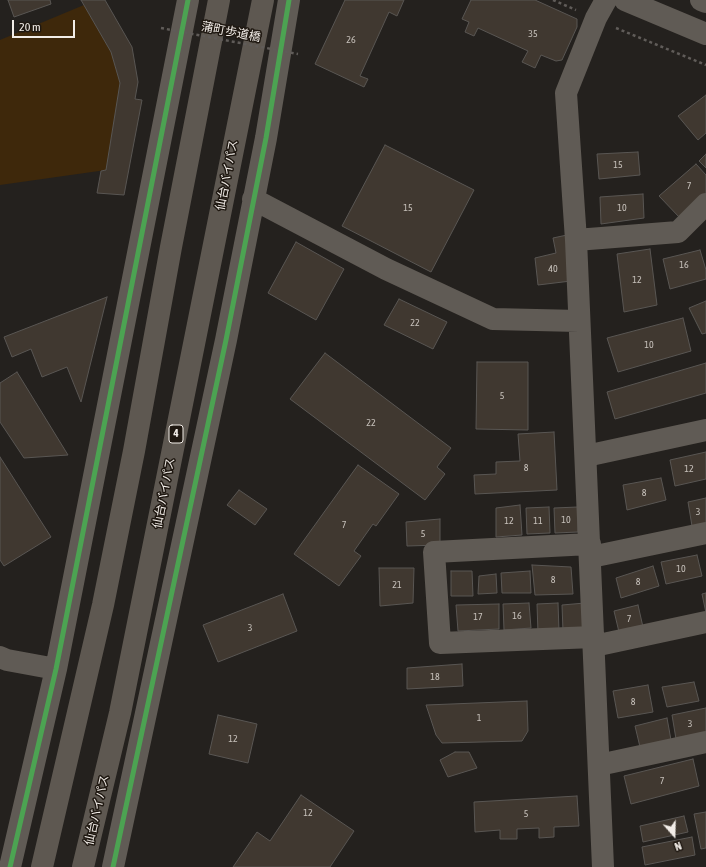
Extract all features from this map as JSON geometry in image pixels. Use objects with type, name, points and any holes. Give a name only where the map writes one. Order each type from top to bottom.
[{"type":"highway","points":[[42,867],[103,605],[130,474],[219,0]]},
{"type":"highway","name":"仙台バイパス","points":[[83,867],[120,713],[263,0]]},
{"type":"street","points":[[10,867],[56,669],[188,0]]},
{"type":"street","points":[[113,867],[196,483],[266,138],[289,0]]},
{"type":"street","points":[[603,867],[576,240],[566,93],[596,18],[606,0]]},
{"type":"street","points":[[625,0],[706,34]]},
{"type":"street","points":[[253,199],[386,269],[493,319],[579,321]]},
{"type":"street","points":[[576,240],[678,232],[706,204]]},
{"type":"street","points":[[586,456],[706,430]]},
{"type":"street","points":[[706,534],[590,551],[434,552],[440,643],[594,642],[706,622]]},
{"type":"street","points":[[0,657],[7,660],[56,669]]},
{"type":"street","points":[[599,765],[706,742]]},
{"type":"path","points":[[553,0],[576,10]]},
{"type":"path","points":[[613,27],[706,65]]},
{"type":"shaded area","points":[[84,5],[111,52],[120,83],[106,170],[0,185],[0,40]]},
{"type":"building","points":[[8,0],[50,0],[51,4],[14,17]]},
{"type":"building","points":[[81,0],[105,0],[132,47],[138,82],[135,99],[142,100],[124,195],[97,193],[101,171],[106,170],[120,83],[111,52]]},
{"type":"building","points":[[345,0],[404,0],[397,16],[389,12],[360,76],[368,79],[364,87],[315,64]]},
{"type":"building","points":[[471,0],[535,0],[577,19],[577,27],[562,60],[556,61],[541,55],[535,68],[522,62],[528,51],[478,28],[474,36],[465,32],[469,22],[462,19]]},
{"type":"building","points":[[706,95],[706,133],[698,140],[678,116]]},
{"type":"building","points":[[385,145],[474,190],[431,272],[342,226]]},
{"type":"building","points":[[638,152],[640,175],[599,179],[597,154]]},
{"type":"building","points":[[706,154],[706,168],[699,161]]},
{"type":"building","points":[[696,164],[706,175],[706,196],[680,218],[659,196]]},
{"type":"building","points":[[643,194],[644,218],[601,224],[600,197]]},
{"type":"building","points":[[567,235],[571,281],[538,285],[535,258],[556,253],[553,238]]},
{"type":"building","points":[[296,242],[344,269],[316,320],[268,293]]},
{"type":"building","points":[[650,249],[657,305],[624,312],[617,254]]},
{"type":"building","points":[[700,250],[706,270],[706,279],[670,289],[663,259]]},
{"type":"building","points":[[107,297],[81,402],[67,367],[42,377],[31,349],[12,357],[4,337]]},
{"type":"building","points":[[399,299],[447,322],[433,349],[384,325]]},
{"type":"building","points":[[706,301],[706,333],[702,334],[689,308]]},
{"type":"building","points":[[683,318],[691,351],[618,372],[607,338]]},
{"type":"building","points":[[325,353],[451,448],[437,467],[445,474],[425,500],[290,399]]},
{"type":"building","points":[[477,362],[528,362],[528,430],[476,429]]},
{"type":"building","points":[[706,363],[706,393],[615,419],[607,392]]},
{"type":"building","points":[[17,372],[68,455],[24,458],[0,422],[0,383]]},
{"type":"building","points":[[554,432],[557,490],[475,494],[474,475],[496,474],[496,462],[520,461],[518,434]]},
{"type":"building","points":[[706,452],[706,479],[675,486],[670,460]]},
{"type":"building","points":[[0,457],[51,537],[4,566],[0,560]]},
{"type":"building","points":[[358,465],[399,494],[376,526],[373,524],[354,551],[361,556],[339,586],[294,554]]},
{"type":"building","points":[[661,478],[666,500],[627,510],[623,485]]},
{"type":"building","points":[[239,490],[267,509],[255,525],[227,505]]},
{"type":"building","points":[[706,498],[706,523],[692,526],[688,502]]},
{"type":"building","points":[[520,505],[522,535],[496,537],[496,508]]},
{"type":"building","points":[[549,507],[550,533],[527,534],[526,508]]},
{"type":"building","points":[[578,507],[578,532],[555,533],[554,508]]},
{"type":"building","points":[[440,519],[440,545],[407,546],[406,522]]},
{"type":"building","points":[[697,555],[702,576],[666,584],[661,562]]},
{"type":"building","points":[[532,565],[571,567],[573,594],[535,595]]},
{"type":"building","points":[[653,566],[659,586],[621,598],[616,578]]},
{"type":"building","points":[[379,568],[414,568],[413,603],[380,606]]},
{"type":"building","points":[[451,571],[472,571],[473,596],[451,596]]},
{"type":"building","points":[[530,571],[531,593],[502,593],[501,573]]},
{"type":"building","points":[[496,574],[497,593],[478,594],[479,576]]},
{"type":"building","points":[[706,593],[706,613],[702,594]]},
{"type":"building","points":[[283,594],[297,631],[218,662],[203,625]]},
{"type":"building","points":[[529,603],[531,628],[504,630],[503,604]]},
{"type":"building","points":[[558,603],[559,631],[538,633],[537,604]]},
{"type":"building","points":[[585,603],[585,631],[563,631],[562,605]]},
{"type":"building","points":[[499,604],[499,629],[458,631],[456,605]]},
{"type":"building","points":[[638,605],[643,627],[619,632],[614,611]]},
{"type":"building","points":[[462,664],[463,686],[407,689],[407,668]]},
{"type":"building","points":[[694,682],[699,701],[667,707],[662,687]]},
{"type":"building","points":[[648,685],[653,712],[618,718],[613,691]]},
{"type":"building","points":[[527,701],[528,731],[522,741],[442,743],[436,735],[426,705]]},
{"type":"building","points":[[706,708],[706,733],[676,739],[672,715]]},
{"type":"building","points":[[218,715],[257,724],[248,763],[209,754]]},
{"type":"building","points":[[667,718],[671,740],[640,747],[635,726]]},
{"type":"building","points":[[455,752],[469,752],[477,768],[448,777],[440,760]]},
{"type":"building","points":[[693,759],[699,786],[631,804],[624,776]]},
{"type":"building","points":[[301,795],[354,831],[330,867],[233,867],[257,832],[270,841]]},
{"type":"building","points":[[577,796],[579,826],[554,827],[554,837],[539,838],[539,828],[517,829],[517,839],[500,839],[500,830],[475,832],[474,802]]},
{"type":"building","points":[[706,812],[706,848],[701,849],[694,814]]},
{"type":"building","points":[[684,816],[688,832],[643,842],[640,826]]},
{"type":"building","points":[[692,837],[695,855],[645,865],[642,847]]},
{"type":"cycle path","points":[[10,867],[56,669],[188,0]]},
{"type":"cycle path","points":[[113,867],[226,340],[266,138],[289,0]]}]
